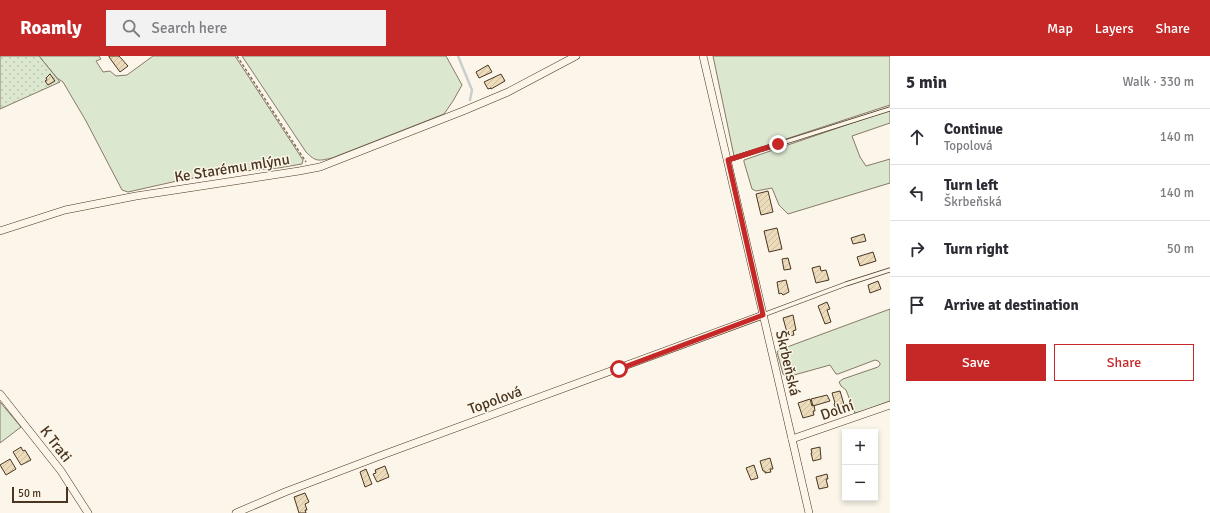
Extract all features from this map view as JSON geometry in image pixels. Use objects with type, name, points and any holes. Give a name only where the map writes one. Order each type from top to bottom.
[{"type":"street","name":"Ke Starému mlýnu","points":[[0,231],[65,210],[128,198],[320,167],[463,112],[508,92],[576,56]]},
{"type":"street","name":"Škrbeňská","points":[[703,56],[809,513]]},
{"type":"street","name":"Topolová","points":[[236,513],[284,492],[385,454],[763,315]]},
{"type":"street","name":"K Trati","points":[[0,394],[61,471],[88,513]]},
{"type":"street","name":"Dolní","points":[[792,439],[890,405]]},
{"type":"lane","points":[[728,160],[890,108]]},
{"type":"lane","points":[[763,315],[846,284],[890,270]]},
{"type":"path","points":[[237,56],[311,169]]},
{"type":"green space","points":[[0,56],[39,56],[60,82],[0,109]]},
{"type":"green space","points":[[39,56],[99,56],[101,59],[96,61],[103,72],[110,71],[116,76],[127,75],[153,56],[235,56],[303,160],[302,164],[278,168],[222,173],[128,192],[122,190],[86,121],[63,82],[57,78]]},
{"type":"green space","points":[[242,56],[446,56],[462,85],[444,114],[332,158],[318,160],[312,158],[306,152]]},
{"type":"green space","points":[[713,56],[890,56],[890,105],[734,156]]},
{"type":"green space","points":[[890,110],[890,123],[852,136],[860,157],[866,166],[890,159],[890,183],[788,214],[779,205],[772,188],[756,191],[752,189],[744,160]]},
{"type":"green space","points":[[890,309],[890,401],[855,413],[846,390],[839,382],[843,379],[878,367],[880,363],[875,360],[838,374],[836,374],[830,365],[787,377],[783,374],[777,352],[779,350]]},
{"type":"green space","points":[[0,402],[21,427],[0,443]]},
{"type":"building","points":[[109,56],[119,56],[128,66],[120,72]]},
{"type":"building","points":[[488,65],[492,72],[479,78],[476,72]]},
{"type":"building","points":[[50,74],[55,81],[48,85],[45,81]]},
{"type":"building","points":[[501,74],[505,81],[491,89],[488,89],[484,82]]},
{"type":"building","points":[[768,191],[773,212],[761,215],[756,194]]},
{"type":"building","points":[[777,228],[782,249],[769,252],[764,231]]},
{"type":"building","points":[[864,234],[866,241],[853,244],[851,238]]},
{"type":"building","points":[[873,252],[876,261],[860,266],[857,257]]},
{"type":"building","points":[[788,258],[791,269],[784,270],[782,259]]},
{"type":"building","points":[[820,266],[821,271],[826,270],[829,280],[816,283],[812,268]]},
{"type":"building","points":[[786,280],[789,292],[783,295],[781,293],[779,294],[777,282]]},
{"type":"building","points":[[878,281],[881,289],[870,293],[868,285]]},
{"type":"building","points":[[827,302],[830,309],[827,310],[831,322],[825,324],[818,306]]},
{"type":"building","points":[[793,315],[796,330],[793,331],[794,335],[788,336],[783,318]]},
{"type":"building","points":[[840,391],[846,411],[838,414],[832,393]]},
{"type":"building","points":[[827,395],[830,401],[813,406],[811,399]]},
{"type":"building","points":[[810,399],[812,406],[814,405],[814,415],[803,418],[798,403]]},
{"type":"building","points":[[21,447],[23,451],[25,450],[31,460],[21,465],[13,452]]},
{"type":"building","points":[[820,447],[821,459],[813,461],[811,449]]},
{"type":"building","points":[[770,458],[773,469],[770,469],[771,472],[765,473],[760,461]]},
{"type":"building","points":[[10,459],[16,469],[6,475],[0,465]]},
{"type":"building","points":[[754,465],[758,478],[751,480],[746,468]]},
{"type":"building","points":[[385,466],[389,477],[377,482],[373,474],[376,473],[375,470]]},
{"type":"building","points":[[366,469],[372,484],[365,487],[360,472]]},
{"type":"building","points":[[827,474],[828,479],[826,479],[828,487],[819,489],[816,477]]},
{"type":"building","points":[[305,493],[309,502],[305,504],[307,510],[305,510],[306,513],[299,513],[294,497]]},
{"type":"waterway","points":[[458,56],[472,90],[470,100]]},
{"type":"route","points":[[619,369],[763,315],[728,160],[778,144]]}]
